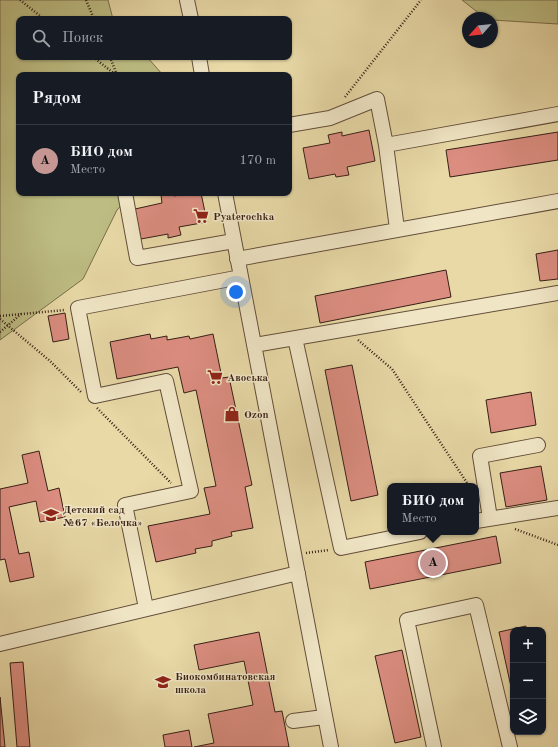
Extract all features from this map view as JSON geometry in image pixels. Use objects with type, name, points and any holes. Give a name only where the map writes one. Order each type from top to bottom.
[{"type":"street","points":[[187,0],[190,16]]},
{"type":"street","points":[[200,60],[202,72]]},
{"type":"street","points":[[292,124],[330,118],[377,99],[386,145],[398,229]]},
{"type":"street","points":[[386,145],[558,114]]},
{"type":"street","points":[[126,196],[136,258],[234,241]]},
{"type":"street","points":[[226,196],[324,717],[331,747]]},
{"type":"street","points":[[237,259],[558,201]]},
{"type":"street","points":[[146,608],[125,505],[192,491],[166,381],[95,396],[78,308],[241,277]]},
{"type":"street","points":[[254,345],[558,293]]},
{"type":"street","points":[[295,338],[341,548],[405,535]]},
{"type":"street","points":[[493,518],[480,456],[538,445]]},
{"type":"street","points":[[479,520],[558,508]]},
{"type":"street","points":[[0,644],[298,573]]},
{"type":"street","points":[[434,747],[407,620],[476,605],[510,747]]},
{"type":"street","points":[[293,721],[324,717]]},
{"type":"path","points":[[20,0],[40,16]]},
{"type":"path","points":[[86,0],[93,16]]},
{"type":"path","points":[[344,99],[421,0]]},
{"type":"path","points":[[97,60],[113,72]]},
{"type":"path","points":[[111,60],[116,72]]},
{"type":"path","points":[[0,316],[78,308]]},
{"type":"path","points":[[0,332],[22,314]]},
{"type":"path","points":[[0,319],[50,361],[83,394]]},
{"type":"path","points":[[346,329],[392,369],[467,483]]},
{"type":"path","points":[[94,405],[181,493]]},
{"type":"path","points":[[493,518],[510,527],[558,545]]},
{"type":"path","points":[[305,554],[341,548]]},
{"type":"green space","points":[[0,0],[108,0],[112,16],[16,16],[16,60],[150,60],[160,72],[16,72],[16,196],[130,196],[117,210],[83,279],[0,340]]},
{"type":"green space","points":[[462,0],[558,0],[558,24],[498,20],[498,12],[477,12]]},
{"type":"building","points":[[369,130],[375,161],[347,167],[349,175],[336,177],[335,174],[309,179],[303,148],[330,143],[328,135],[342,132],[342,136]]},
{"type":"building","points":[[558,132],[558,160],[450,177],[446,150]]},
{"type":"building","points":[[161,196],[202,196],[207,222],[179,227],[181,235],[168,238],[168,234],[141,239],[135,209],[162,203]]},
{"type":"building","points":[[558,250],[558,279],[540,281],[536,254]]},
{"type":"building","points":[[446,270],[451,297],[320,323],[315,296]]},
{"type":"building","points":[[65,313],[69,339],[53,342],[48,316]]},
{"type":"building","points":[[150,334],[151,339],[167,336],[167,340],[189,336],[190,339],[213,334],[222,378],[229,377],[252,485],[245,487],[253,528],[231,532],[232,536],[212,541],[212,546],[195,549],[196,553],[156,562],[148,526],[210,514],[204,488],[216,486],[196,390],[184,393],[178,367],[117,379],[110,342]]},
{"type":"building","points":[[352,365],[378,495],[351,501],[325,370]]},
{"type":"building","points":[[531,392],[536,425],[491,433],[486,400]]},
{"type":"building","points":[[39,451],[48,491],[59,488],[65,517],[40,522],[36,501],[9,507],[19,554],[29,552],[34,577],[10,582],[5,559],[0,560],[0,489],[28,483],[22,455]]},
{"type":"building","points":[[541,466],[547,500],[506,507],[500,473]]},
{"type":"building","points":[[496,536],[501,563],[370,589],[365,562]]},
{"type":"building","points":[[510,630],[510,682],[499,632]]},
{"type":"building","points":[[259,632],[275,712],[282,711],[289,747],[194,747],[214,743],[208,714],[253,705],[244,661],[199,670],[194,645]]},
{"type":"building","points":[[402,650],[421,737],[395,743],[375,656]]},
{"type":"building","points":[[23,662],[30,747],[17,747],[10,663]]},
{"type":"building","points":[[0,697],[5,747],[0,747]]},
{"type":"building","points":[[189,730],[192,747],[165,747],[163,735]]},
{"type":"place","name":"Pyaterochka","points":[[201,216]]},
{"type":"place","name":"Авоська","points":[[215,377]]},
{"type":"place","name":"Ozon","points":[[232,414]]},
{"type":"place","name":"Детский сад №67 «Белочка»","points":[[51,515]]},
{"type":"place","name":"БИО дом","points":[[433,563]]},
{"type":"place","name":"Биокомбинатовская школа","points":[[163,682]]}]
